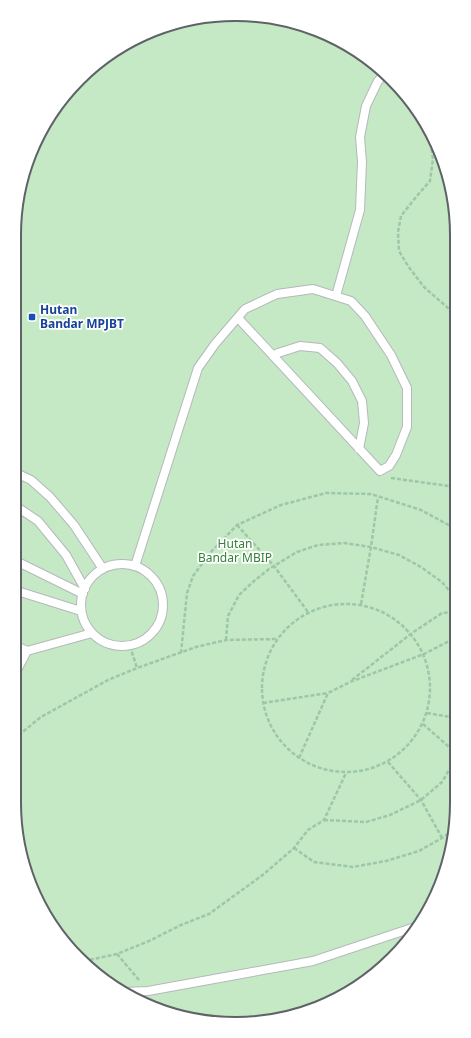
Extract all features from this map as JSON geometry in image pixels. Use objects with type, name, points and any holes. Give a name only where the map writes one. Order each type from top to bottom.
[{"type":"lane","points":[[336,296],[360,210],[362,162],[360,137],[366,106],[378,81],[381,78]]},
{"type":"lane","points":[[135,566],[198,368],[215,344],[245,309],[277,294],[313,289],[351,301],[365,316],[390,355],[407,388],[407,427],[396,455],[389,466],[380,471],[238,318]]},
{"type":"lane","points":[[273,356],[300,346],[320,348],[337,363],[352,381],[362,401],[364,423],[359,449]]},
{"type":"lane","points":[[21,475],[31,480],[50,497],[74,525],[103,569]]},
{"type":"lane","points":[[21,510],[38,521],[66,555],[84,591]]},
{"type":"lane","points":[[21,563],[84,591]]},
{"type":"lane","points":[[122,564],[135,566],[147,572],[156,582],[162,594],[163,607],[160,620],[154,632],[143,641],[130,646],[116,646],[103,641],[92,633],[84,621],[81,611],[81,597],[88,582],[103,569],[109,566],[122,564]]},
{"type":"lane","points":[[21,592],[81,611]]},
{"type":"lane","points":[[21,648],[27,651],[92,633]]},
{"type":"lane","points":[[21,663],[27,651]]},
{"type":"lane","points":[[135,992],[148,991],[313,961],[409,929]]},
{"type":"path","points":[[430,146],[433,159],[430,181],[416,196],[401,216],[398,232],[399,251],[424,287],[450,311]]},
{"type":"path","points":[[380,471],[393,478],[450,486]]},
{"type":"path","points":[[181,653],[187,593],[193,576],[210,553],[237,525],[281,505],[326,493],[371,494],[422,510],[450,526]]},
{"type":"path","points":[[361,604],[378,497]]},
{"type":"path","points":[[237,525],[274,566],[308,612]]},
{"type":"path","points":[[226,640],[228,616],[239,595],[254,581],[274,566],[297,552],[318,545],[344,542],[371,547],[399,555],[421,567],[442,582],[450,591]]},
{"type":"path","points":[[343,603],[361,604],[381,611],[398,621],[412,634],[424,654],[429,668],[430,683],[430,698],[427,713],[423,724],[414,739],[402,752],[388,762],[368,770],[346,773],[322,769],[299,758],[282,743],[270,724],[263,703],[262,686],[264,669],[269,653],[277,639],[291,624],[308,612],[325,606],[343,603]]},
{"type":"path","points":[[350,682],[412,634],[442,613],[450,612]]},
{"type":"path","points":[[21,733],[41,717],[108,680],[137,668],[196,647],[226,640],[277,639]]},
{"type":"path","points":[[263,703],[328,693],[350,682],[424,654],[450,641]]},
{"type":"path","points":[[130,646],[137,668]]},
{"type":"path","points":[[299,758],[328,693]]},
{"type":"path","points":[[427,713],[450,717]]},
{"type":"path","points":[[423,724],[450,749]]},
{"type":"path","points":[[388,762],[420,800],[442,838]]},
{"type":"path","points":[[324,820],[366,822],[390,815],[420,800],[442,782],[450,768]]},
{"type":"path","points":[[90,960],[116,954],[209,914],[264,874],[294,848],[308,830],[324,820],[346,773]]},
{"type":"path","points":[[294,848],[314,862],[353,867],[386,861],[419,851],[447,834]]},
{"type":"path","points":[[116,954],[148,991]]},
{"type":"green space","name":"Hutan Bandar MBIP","points":[[221,21],[250,21],[291,28],[318,37],[330,43],[366,65],[397,94],[414,116],[434,153],[443,180],[450,221],[450,817],[446,844],[439,871],[434,885],[414,922],[397,944],[377,964],[355,981],[318,1001],[277,1013],[250,1017],[221,1017],[180,1010],[153,1001],[116,981],[94,964],[74,944],[57,922],[37,885],[28,858],[21,817],[21,231],[25,194],[37,153],[57,116],[74,94],[105,65],[128,50],[153,37],[194,25]]},
{"type":"place","name":"Hutan Bandar MPJBT","points":[[32,317]]}]
